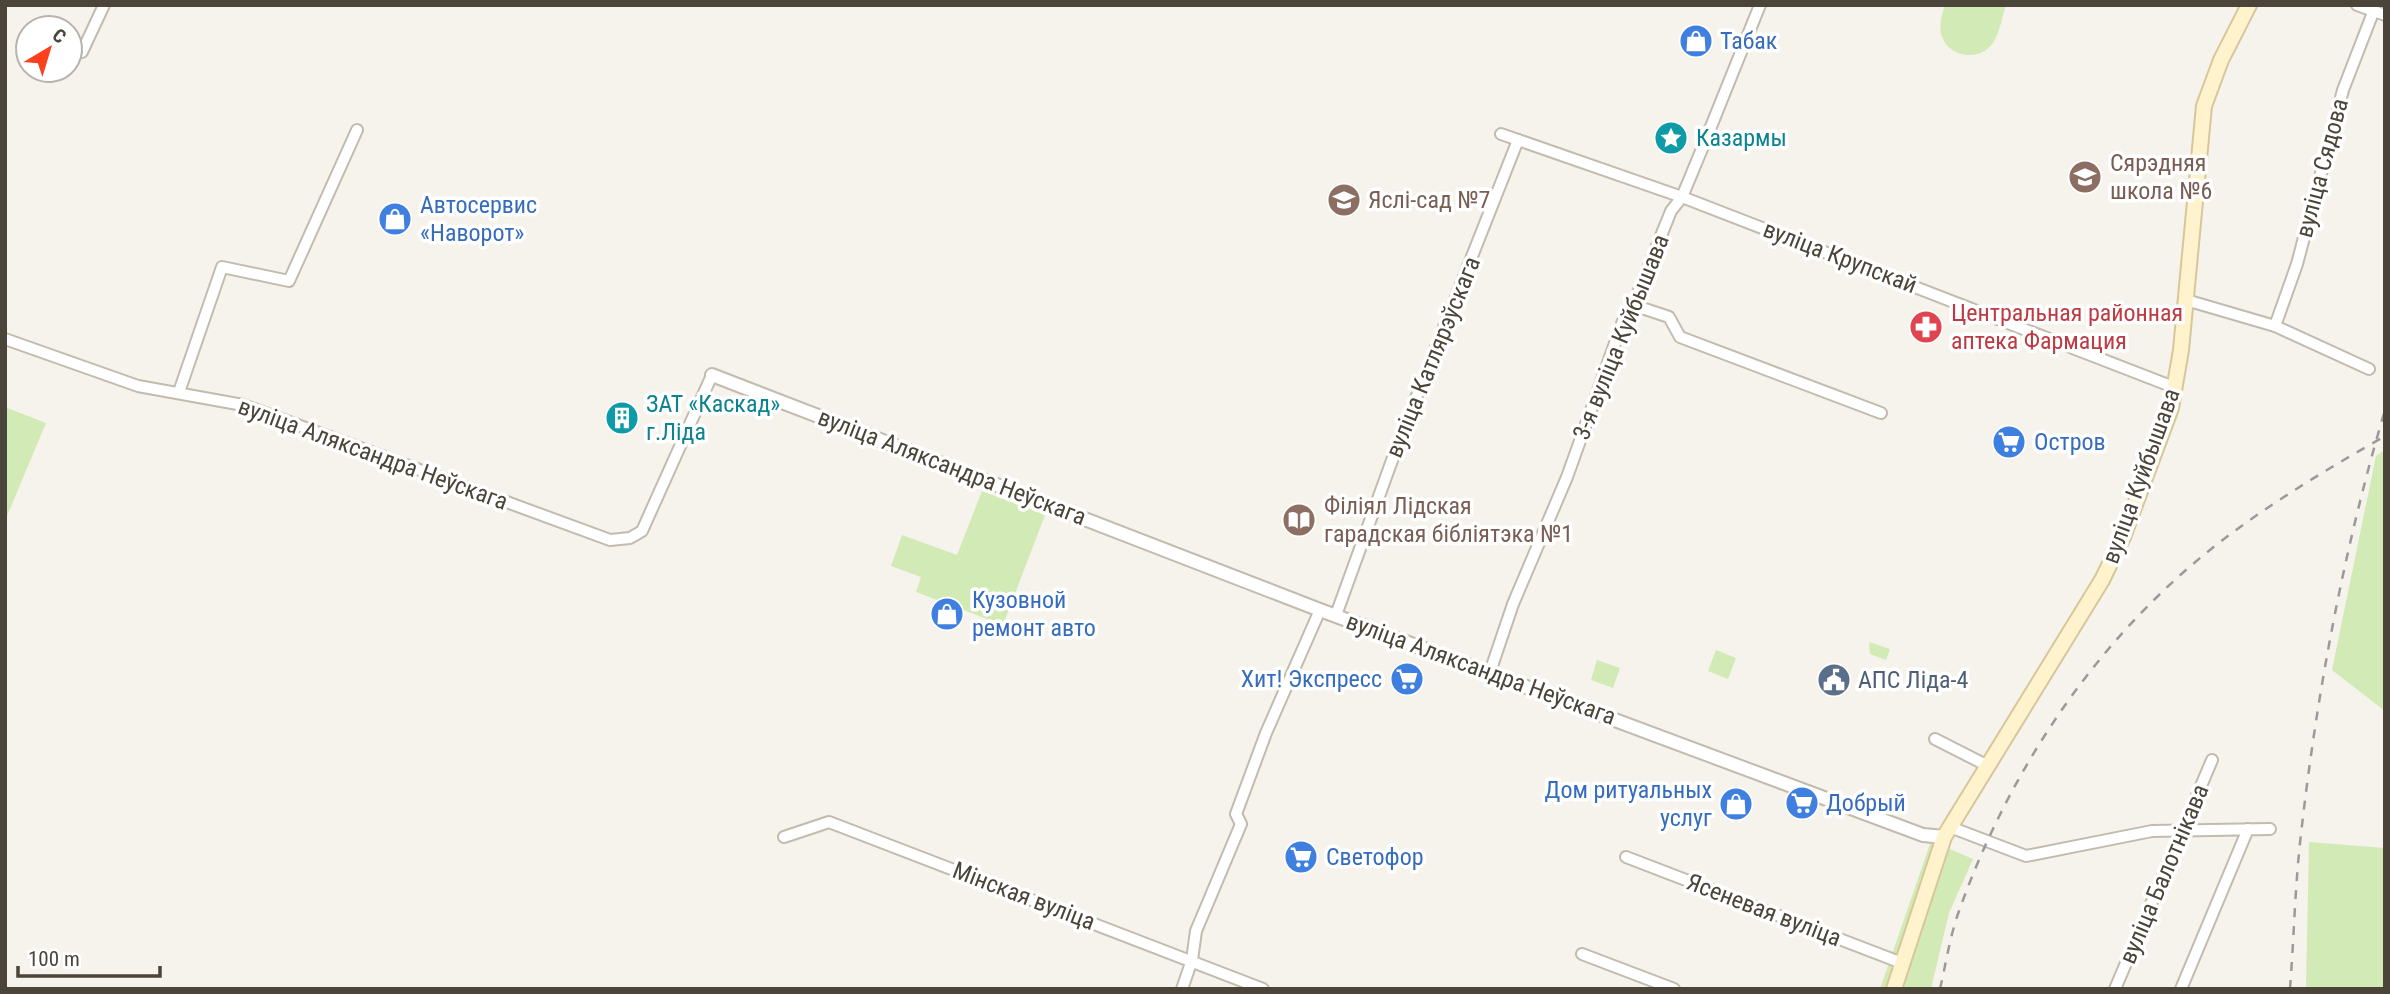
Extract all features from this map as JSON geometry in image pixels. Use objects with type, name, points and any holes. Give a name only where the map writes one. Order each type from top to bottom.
[{"type":"main road","name":"вуліца Куйбышава","points":[[1894,989],[1947,832],[2102,580],[2123,537],[2176,388],[2204,106],[2216,70],[2249,5]]},
{"type":"street","points":[[84,48],[104,5]]},
{"type":"street","name":"3-я вуліца Куйбышава","points":[[1490,672],[1513,604],[1567,477],[1624,318],[1633,305],[1671,211],[1682,197],[1760,5]]},
{"type":"street","points":[[2357,5],[2379,13]]},
{"type":"street","name":"вуліца Сядова","points":[[2275,326],[2297,264],[2343,90],[2379,13]]},
{"type":"street","points":[[179,392],[222,267],[289,281],[356,130]]},
{"type":"street","name":"вуліца Крупскай","points":[[1501,134],[1682,197],[2176,388]]},
{"type":"street","name":"вуліца Катлярэўскага","points":[[1336,615],[1399,441],[1518,140]]},
{"type":"street","points":[[2186,300],[2275,326],[2369,369]]},
{"type":"street","points":[[1633,305],[1669,317],[1680,337],[1881,413]]},
{"type":"street","name":"вуліца Аляксандра Неўскага","points":[[5,339],[138,386],[243,405],[610,540],[630,538],[642,531],[712,374],[1320,610],[1923,835],[1947,832],[2026,856],[2152,831],[2270,830]]},
{"type":"street","points":[[1182,989],[1192,960],[1196,931],[1241,824],[1236,814],[1266,733],[1320,610]]},
{"type":"street","points":[[1934,738],[1988,765]]},
{"type":"street","name":"вуліца Балотнікава","points":[[2115,989],[2212,760]]},
{"type":"street","name":"Мінская вуліца","points":[[784,836],[829,822],[1264,989]]},
{"type":"street","points":[[2181,989],[2248,830]]},
{"type":"street","name":"Ясеневая вуліца","points":[[1626,857],[1902,963]]},
{"type":"street","points":[[1582,954],[1674,989]]},
{"type":"green space","points":[[1945,5],[2006,5],[1993,43],[1980,53],[1972,55],[1949,48],[1940,29]]},
{"type":"green space","points":[[5,407],[46,423],[7,516],[5,515]]},
{"type":"green space","points":[[2385,450],[2385,711],[2332,670],[2376,456]]},
{"type":"green space","points":[[982,491],[1045,515],[1003,625],[916,592],[921,577],[891,566],[902,535],[957,555]]},
{"type":"green space","points":[[1869,642],[1890,649],[1886,660],[1870,654]]},
{"type":"green space","points":[[1716,650],[1736,658],[1728,679],[1708,671]]},
{"type":"green space","points":[[1597,660],[1620,668],[1613,688],[1591,680]]},
{"type":"green space","points":[[1931,841],[1973,859],[1949,913],[1931,989],[1880,989]]},
{"type":"green space","points":[[2309,842],[2385,848],[2385,989],[2306,989]]},
{"type":"railway","points":[[2290,989],[2301,834],[2315,727],[2345,567],[2385,410]]},
{"type":"railway","points":[[1940,989],[1959,911],[1995,824],[2041,741],[2096,664],[2159,595],[2211,549],[2296,489],[2385,436]]},
{"type":"place","name":"Табак","points":[[1696,41]]},
{"type":"place","name":"Казармы","points":[[1671,138]]},
{"type":"place","name":"Сярэдняя школа №6","points":[[2085,177]]},
{"type":"place","name":"Яслі-сад №7","points":[[1344,200]]},
{"type":"place","name":"Автосервис «Наворот»","points":[[395,219]]},
{"type":"place","name":"Центральная районная аптека Фармация","points":[[1926,327]]},
{"type":"place","name":"ЗАТ «Каскад» г.Ліда","points":[[622,418]]},
{"type":"place","name":"Остров","points":[[2009,442]]},
{"type":"place","name":"Філіял Лідская гарадская бібліятэка №1","points":[[1299,520]]},
{"type":"place","name":"Кузовной ремонт авто","points":[[947,614]]},
{"type":"place","name":"Хит! Экспресс","points":[[1407,679]]},
{"type":"place","name":"АПС Ліда-4","points":[[1834,680]]},
{"type":"place","name":"Добрый","points":[[1802,803]]},
{"type":"place","name":"Дом ритуальных услуг","points":[[1736,804]]},
{"type":"place","name":"Светофор","points":[[1301,857]]}]
